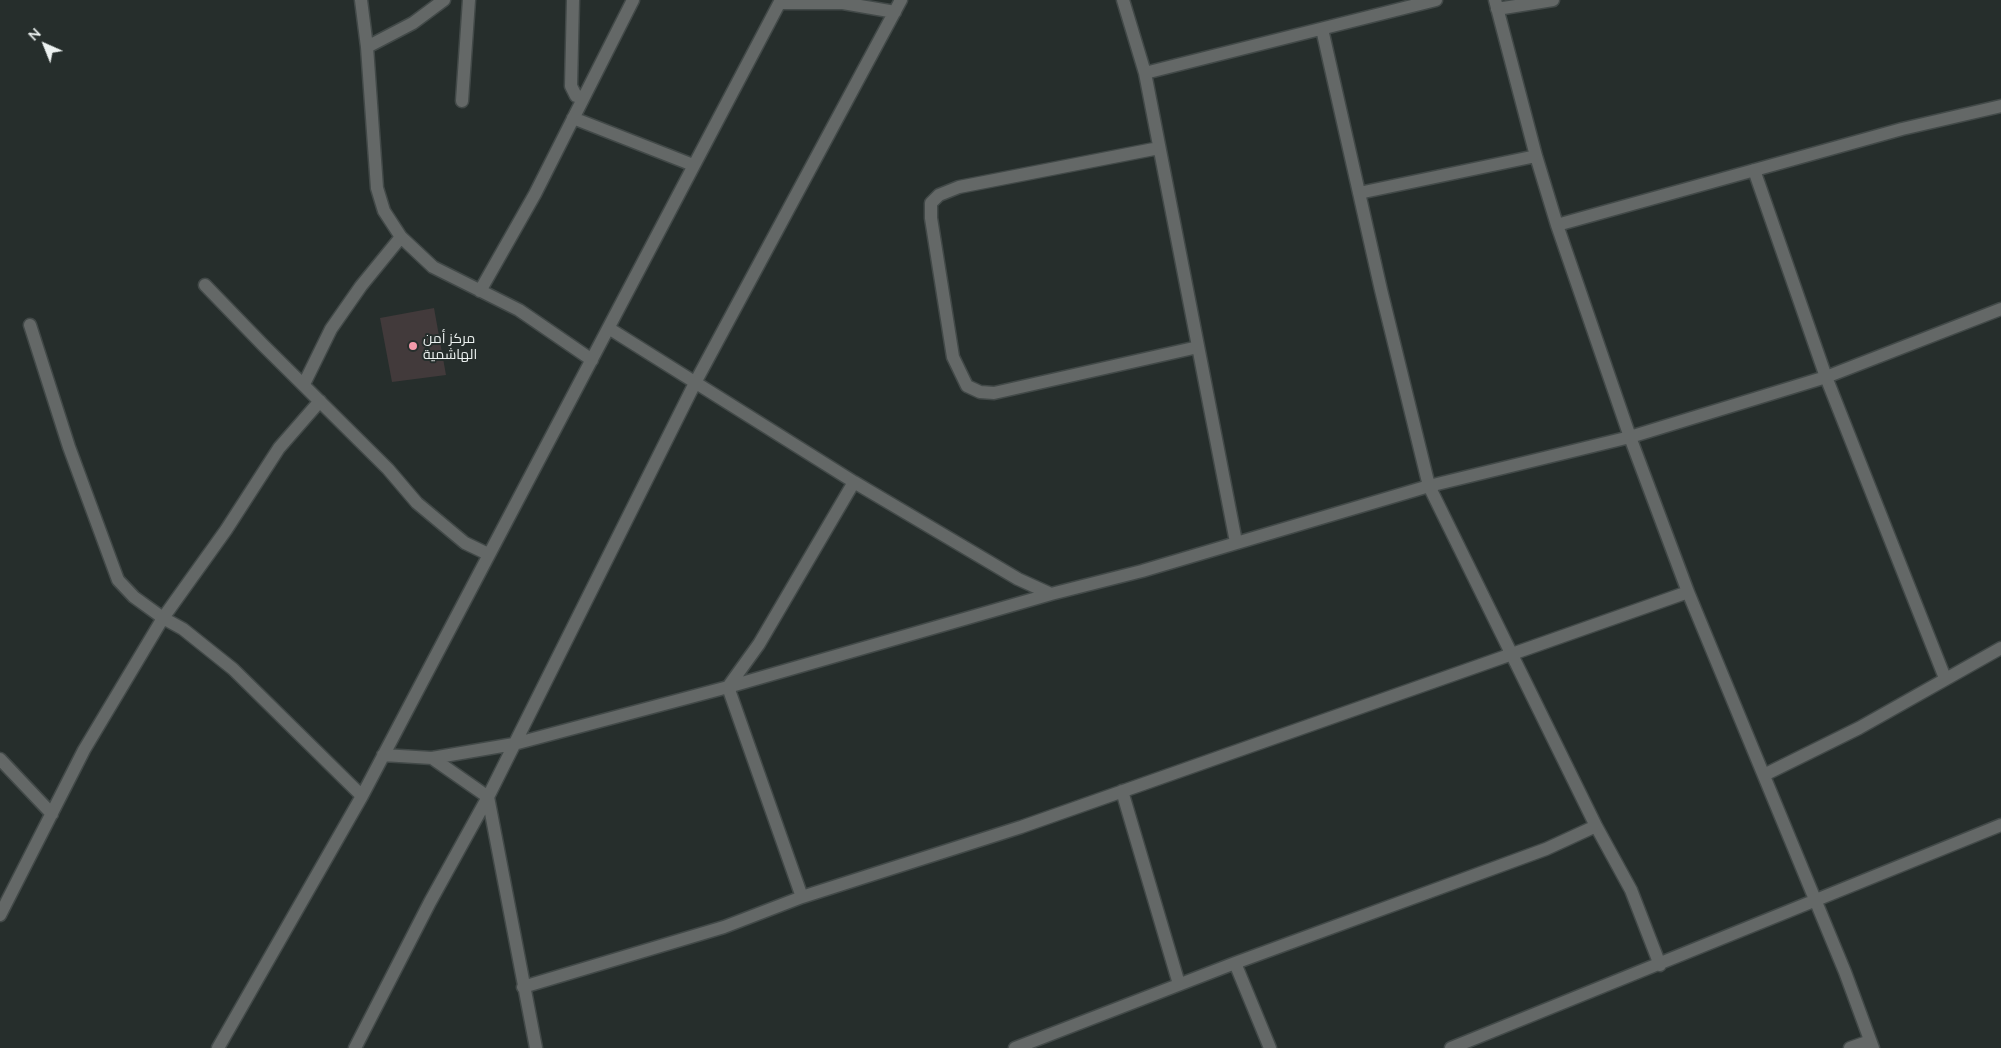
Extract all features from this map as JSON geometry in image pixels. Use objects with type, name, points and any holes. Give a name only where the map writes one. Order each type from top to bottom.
[{"type":"street","points":[[360,0],[367,47],[377,188],[384,211],[401,237],[433,267],[519,310],[592,360]]},
{"type":"street","points":[[367,47],[413,23],[444,0]]},
{"type":"street","points":[[462,101],[469,0]]},
{"type":"street","points":[[573,0],[571,86],[576,96],[584,97]]},
{"type":"street","points":[[480,291],[535,194],[633,0]]},
{"type":"street","points":[[355,1048],[430,902],[488,797],[696,381],[901,0]]},
{"type":"street","points":[[1123,0],[1145,73],[1236,542]]},
{"type":"street","points":[[1145,73],[1436,0]]},
{"type":"street","points":[[1553,0],[1496,5],[1536,156],[1557,225],[1630,437],[1688,592],[1846,972],[1871,1044],[1850,1048]]},
{"type":"street","points":[[218,1048],[362,796],[488,554],[610,328],[781,2],[843,3],[895,12]]},
{"type":"street","points":[[1322,29],[1429,486],[1596,826],[1631,890],[1660,965]]},
{"type":"street","points":[[1557,225],[1902,129],[2001,106]]},
{"type":"street","points":[[573,118],[694,165]]},
{"type":"street","points":[[1159,148],[959,187],[939,195],[932,203],[931,218],[952,357],[967,386],[980,392],[994,393],[1198,347]]},
{"type":"street","points":[[1359,193],[1536,156]]},
{"type":"street","points":[[1754,170],[1826,377],[1945,678]]},
{"type":"street","points":[[304,384],[331,329],[361,286],[401,237]]},
{"type":"street","points":[[205,285],[388,469],[417,502],[465,543],[488,554]]},
{"type":"street","points":[[383,755],[432,758],[514,744],[728,687],[1429,486],[1630,437],[1826,377],[2001,309]]},
{"type":"street","points":[[30,325],[69,447],[118,580],[134,597],[163,618],[183,629],[233,669],[362,796]]},
{"type":"street","points":[[610,328],[854,482],[1025,583],[1052,594]]},
{"type":"street","points":[[0,915],[84,750],[163,618],[226,530],[279,448],[320,401]]},
{"type":"street","points":[[728,687],[758,644],[854,482]]},
{"type":"street","points":[[523,987],[724,927],[802,897],[1002,833],[1688,592]]},
{"type":"street","points":[[1764,775],[1859,728],[2001,648]]},
{"type":"street","points":[[728,687],[802,897]]},
{"type":"street","points":[[432,758],[488,797],[536,1048]]},
{"type":"street","points":[[0,759],[52,814]]},
{"type":"street","points":[[1122,791],[1179,984]]},
{"type":"street","points":[[1451,1048],[1660,965],[1816,899],[2001,825]]},
{"type":"street","points":[[1015,1048],[1235,963],[1546,850],[1596,826]]},
{"type":"street","points":[[1235,963],[1270,1048]]},
{"type":"building","name":"مركز أمن الهاشمية","points":[[434,308],[446,375],[392,382],[380,318]]},
{"type":"place","name":"مركز أمن الهاشمية","points":[[413,346]]}]
